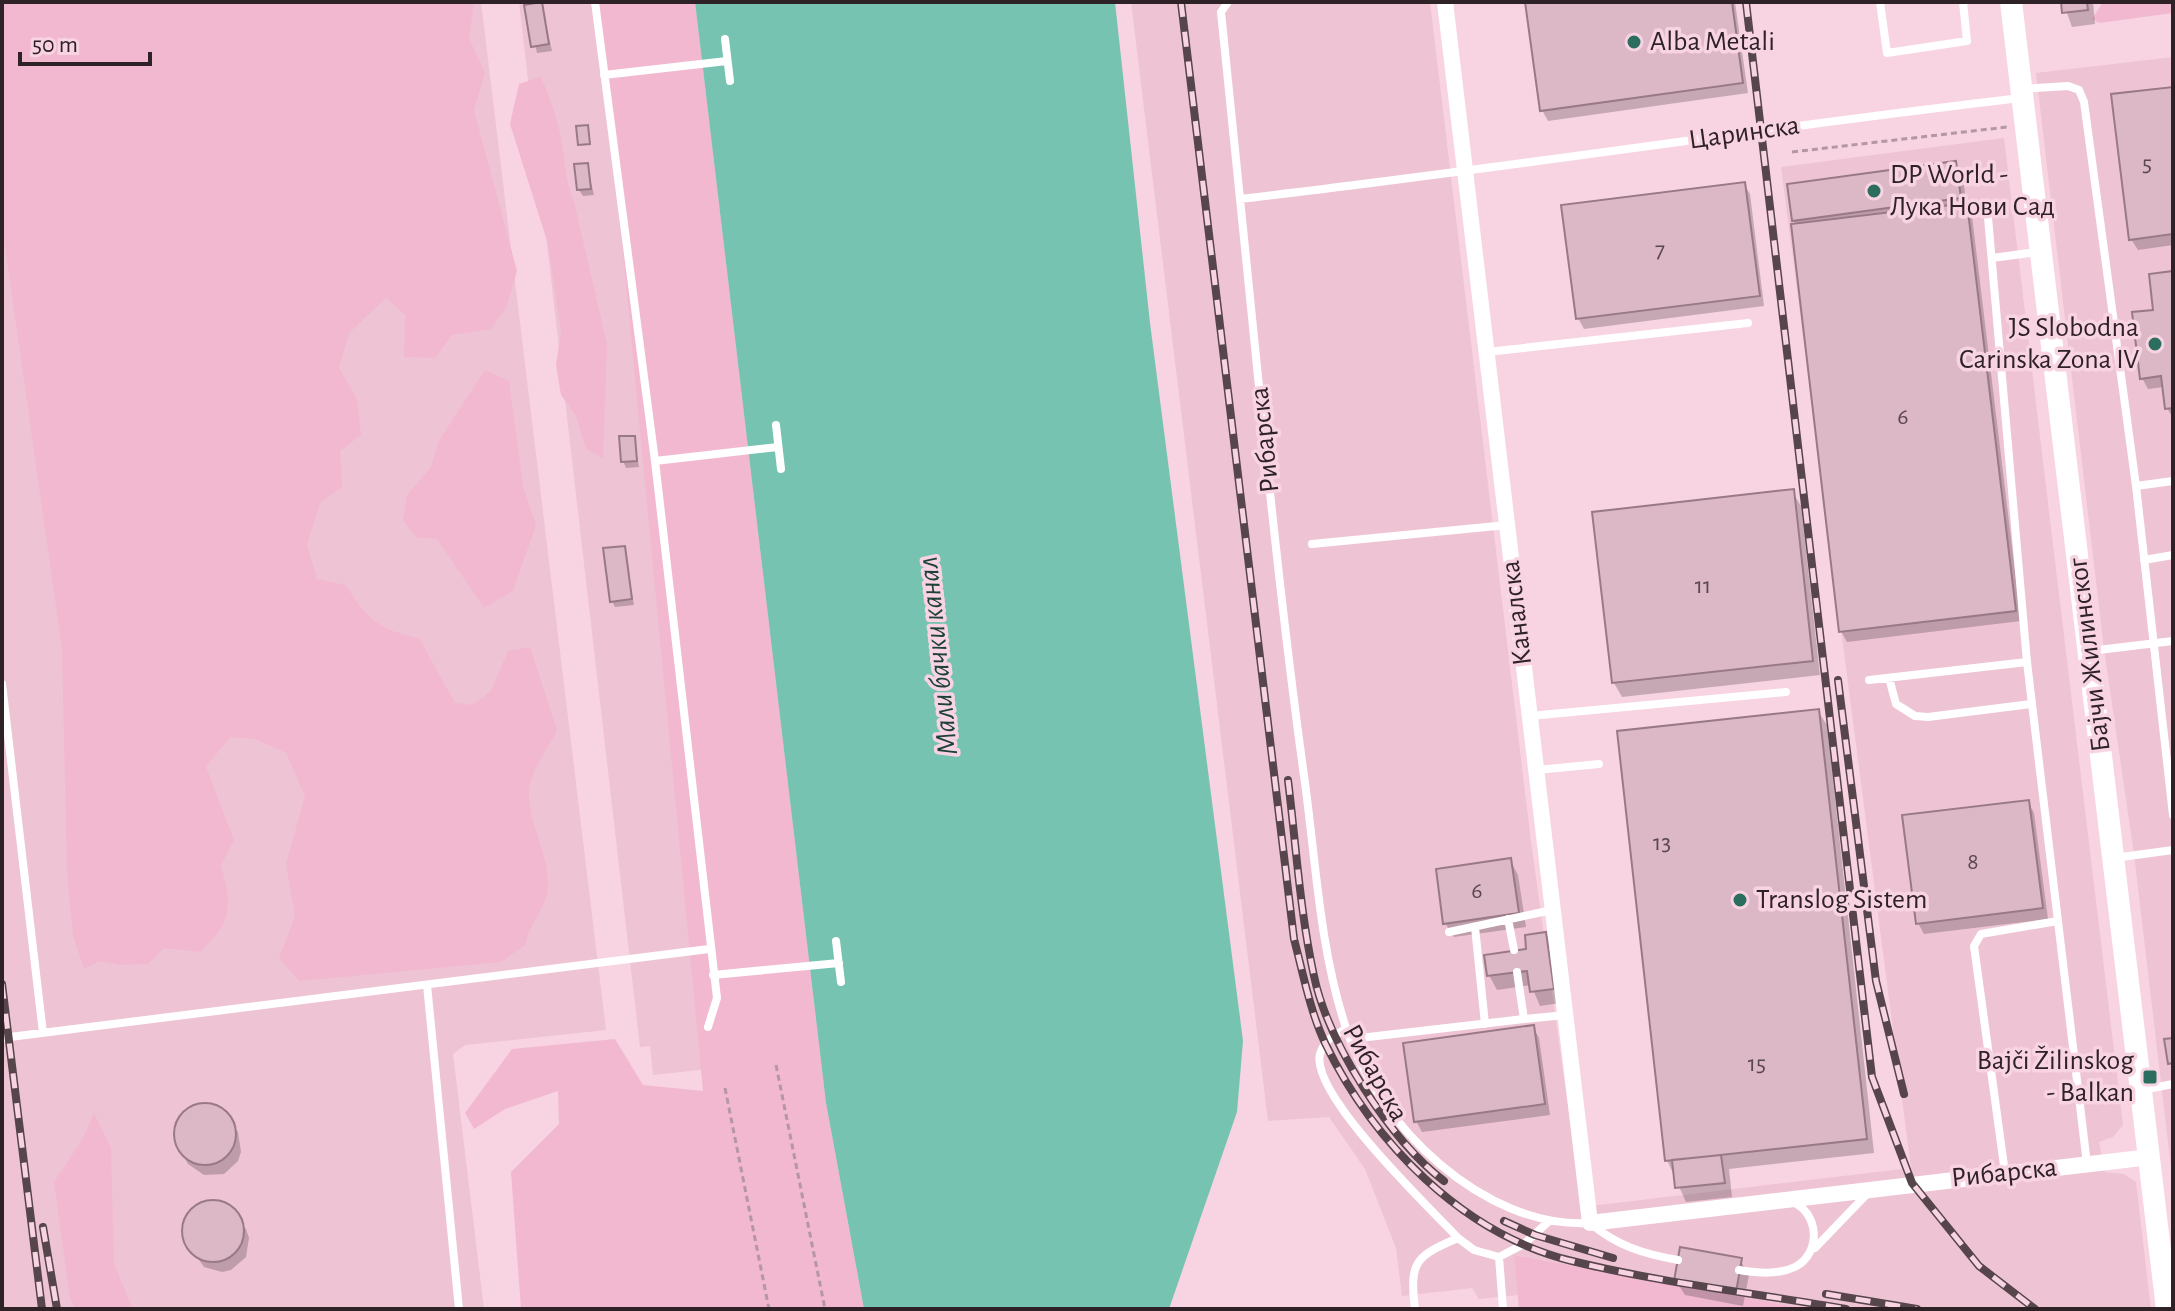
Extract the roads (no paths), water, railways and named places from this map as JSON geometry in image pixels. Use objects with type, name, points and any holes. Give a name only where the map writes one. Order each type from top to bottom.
[{"type":"street","name":"Каналска","points":[[1445,2],[1590,1223]]},
{"type":"street","name":"Бајчи Жилинског","points":[[2011,2],[2167,1309]]},
{"type":"street","name":"Рибарска","points":[[1590,1223],[2150,1157]]},
{"type":"lane","points":[[595,2],[655,461],[717,998],[708,1027]]},
{"type":"lane","name":"Рибарска","points":[[1228,2],[1221,12],[1285,638],[1330,966],[1346,1029],[1374,1083],[1415,1140],[1494,1203],[1548,1222],[1590,1223]]},
{"type":"lane","points":[[1880,2],[1887,53],[1967,41],[1963,2]]},
{"type":"lane","points":[[725,39],[730,81]]},
{"type":"lane","points":[[604,75],[727,61]]},
{"type":"lane","name":"Царинска","points":[[1240,199],[1466,173],[2068,86],[2079,90],[2084,102],[2136,486],[2173,815]]},
{"type":"lane","points":[[1987,206],[2031,704],[2087,1164]]},
{"type":"lane","points":[[1992,258],[2042,251]]},
{"type":"lane","points":[[1487,352],[1748,323]]},
{"type":"lane","points":[[776,425],[781,469]]},
{"type":"lane","points":[[655,461],[778,447]]},
{"type":"lane","points":[[2136,486],[2173,481]]},
{"type":"lane","points":[[1312,544],[1507,525]]},
{"type":"lane","points":[[2144,560],[2173,555]]},
{"type":"lane","points":[[2089,651],[2173,641]]},
{"type":"lane","points":[[1869,680],[2027,662]]},
{"type":"lane","points":[[1889,678],[1896,704],[1915,716],[2031,704]]},
{"type":"lane","points":[[2,684],[43,1033]]},
{"type":"lane","points":[[1530,716],[1786,692]]},
{"type":"lane","points":[[1536,770],[1599,764]]},
{"type":"lane","points":[[2114,858],[2173,850]]},
{"type":"lane","points":[[1449,932],[1553,910]]},
{"type":"lane","points":[[1508,919],[1514,950]]},
{"type":"lane","points":[[2005,1173],[1974,946],[1981,934],[2058,921]]},
{"type":"lane","points":[[1475,927],[1485,1024]]},
{"type":"lane","points":[[836,941],[841,982]]},
{"type":"lane","points":[[2,1038],[709,949]]},
{"type":"lane","points":[[713,975],[839,963]]},
{"type":"lane","points":[[1517,972],[1524,1019]]},
{"type":"lane","points":[[427,985],[459,1309]]},
{"type":"lane","points":[[1351,1039],[1566,1015]]},
{"type":"lane","points":[[1346,1029],[1325,1042],[1319,1057],[1326,1080],[1360,1134],[1458,1238],[1474,1250],[1499,1257],[1524,1244],[1548,1222]]},
{"type":"lane","points":[[2141,1090],[2173,1084]]},
{"type":"lane","points":[[1739,1270],[1781,1272],[1798,1266],[1863,1196],[1882,1187]]},
{"type":"lane","points":[[1783,1199],[1801,1205],[1811,1220],[1816,1238],[1809,1255]]},
{"type":"lane","points":[[1590,1223],[1607,1238],[1639,1253],[1678,1260]]},
{"type":"lane","points":[[1415,1309],[1413,1270],[1419,1257],[1458,1238]]},
{"type":"lane","points":[[1499,1257],[1503,1309]]},
{"type":"water","name":"Мали бачки канал","points":[[695,2],[1115,2],[1150,323],[1243,1041],[1237,1112],[1169,1309],[864,1309],[826,1103]]},
{"type":"railway","points":[[1181,2],[1294,939],[1311,1005],[1325,1043],[1368,1115],[1395,1148],[1425,1179],[1458,1206],[1494,1229],[1532,1248],[1606,1269],[1846,1309]]},
{"type":"railway","points":[[1746,2],[1872,1077],[1912,1183],[1979,1266],[2035,1309]]},
{"type":"railway","points":[[1838,680],[1876,981],[1904,1094]]},
{"type":"railway","points":[[1288,780],[1305,928],[1321,1002],[1347,1059],[1383,1116],[1423,1163],[1444,1181]]},
{"type":"railway","points":[[2,984],[42,1309]]},
{"type":"railway","points":[[1504,1221],[1535,1235],[1613,1258]]},
{"type":"railway","points":[[43,1227],[57,1309]]},
{"type":"railway","points":[[1826,1294],[1917,1309]]},
{"type":"place","name":"Alba Metali","points":[[1634,42]]},
{"type":"place","name":"DP World - Лука Нови Сад","points":[[1874,191]]},
{"type":"place","name":"JS Slobodna Carinska Zona IV","points":[[2155,344]]},
{"type":"place","name":"Translog Sistem","points":[[1740,900]]},
{"type":"place","name":"Bajči Žilinskog - Balkan","points":[[2150,1077]]}]
